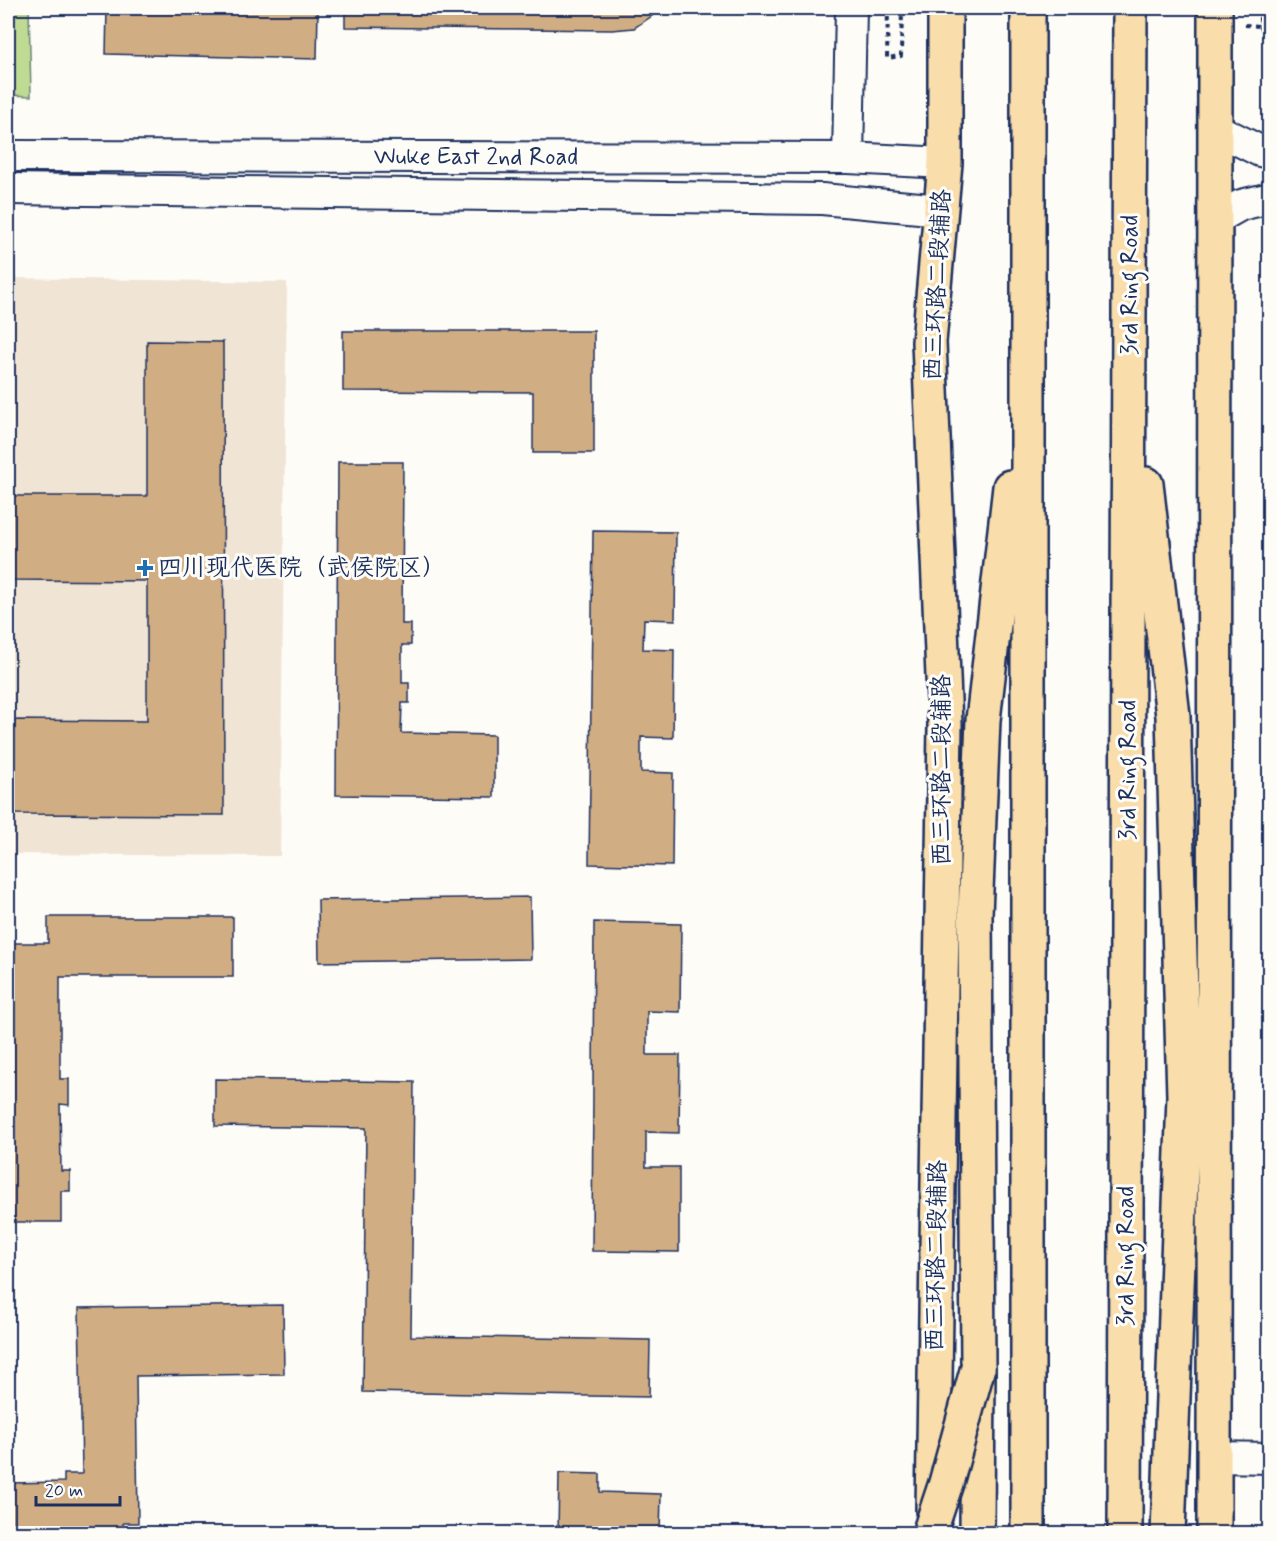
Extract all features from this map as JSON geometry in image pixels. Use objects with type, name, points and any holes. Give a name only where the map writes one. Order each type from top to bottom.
[{"type":"main road","name":"西三环路二段辅路","points":[[931,1533],[945,724],[929,342],[945,163],[945,8]]},
{"type":"main road","points":[[1028,8],[1028,1533]]},
{"type":"main road","name":"3rd Ring Road","points":[[1125,1533],[1130,8]]},
{"type":"main road","points":[[1214,1533],[1215,8]]},
{"type":"main road","points":[[977,1533],[975,915],[983,720],[1028,336]]},
{"type":"main road","points":[[1129,337],[1173,716],[1184,1096],[1168,1533]]},
{"type":"main road","points":[[931,1533],[978,1367]]},
{"type":"main road","points":[[1168,1500],[1179,1533]]},
{"type":"street","points":[[848,158],[851,8]]},
{"type":"street","points":[[1216,129],[1260,151],[1269,153]]},
{"type":"street","name":"Wuke East 2nd Road","points":[[8,156],[848,158],[945,163]]},
{"type":"street","name":"Wuke East 2nd Road","points":[[8,189],[822,199],[941,210]]},
{"type":"street","points":[[1216,219],[1241,205],[1269,198]]},
{"type":"street","points":[[1215,1457],[1269,1458]]},
{"type":"path","points":[[888,10],[886,58],[901,56],[902,8]]},
{"type":"path","points":[[1260,8],[1260,26],[1269,41]]},
{"type":"shaded area","name":"四川现代医院（武侯院区）","points":[[8,278],[287,282],[280,856],[8,854]]},
{"type":"green space","points":[[8,8],[29,8],[31,96],[8,95]]},
{"type":"building","points":[[107,8],[318,8],[317,59],[106,54]]},
{"type":"building","points":[[345,8],[656,8],[652,16],[634,28],[612,30],[345,27]]},
{"type":"building","points":[[343,331],[594,331],[594,453],[533,453],[533,392],[343,391]]},
{"type":"building","points":[[147,341],[223,342],[224,815],[8,814],[8,720],[147,721],[147,581],[8,580],[8,496],[147,496]]},
{"type":"building","points":[[338,462],[403,462],[402,624],[411,624],[411,645],[402,645],[402,683],[409,683],[409,703],[402,703],[401,733],[494,735],[494,797],[336,795]]},
{"type":"building","points":[[593,531],[676,532],[675,620],[644,619],[643,649],[674,650],[673,738],[641,737],[641,772],[673,773],[672,866],[589,864]]},
{"type":"building","points":[[530,897],[531,959],[319,962],[318,900]]},
{"type":"building","points":[[48,917],[233,917],[233,977],[60,977],[60,1079],[69,1079],[69,1105],[60,1104],[61,1171],[70,1171],[70,1191],[61,1191],[61,1222],[8,1222],[8,943],[48,943]]},
{"type":"building","points":[[594,922],[681,924],[680,1012],[647,1011],[647,1055],[680,1055],[679,1133],[646,1132],[646,1167],[679,1167],[679,1252],[592,1251]]},
{"type":"building","points":[[215,1079],[414,1082],[411,1336],[650,1340],[649,1397],[363,1392],[366,1128],[215,1126]]},
{"type":"building","points":[[283,1305],[284,1374],[136,1376],[138,1523],[123,1523],[123,1534],[8,1534],[8,1483],[64,1482],[64,1474],[82,1474],[79,1308]]},
{"type":"building","points":[[559,1473],[600,1474],[600,1492],[661,1494],[660,1534],[558,1534]]},
{"type":"place","name":"四川现代医院（武侯院区）","points":[[145,568]]}]
